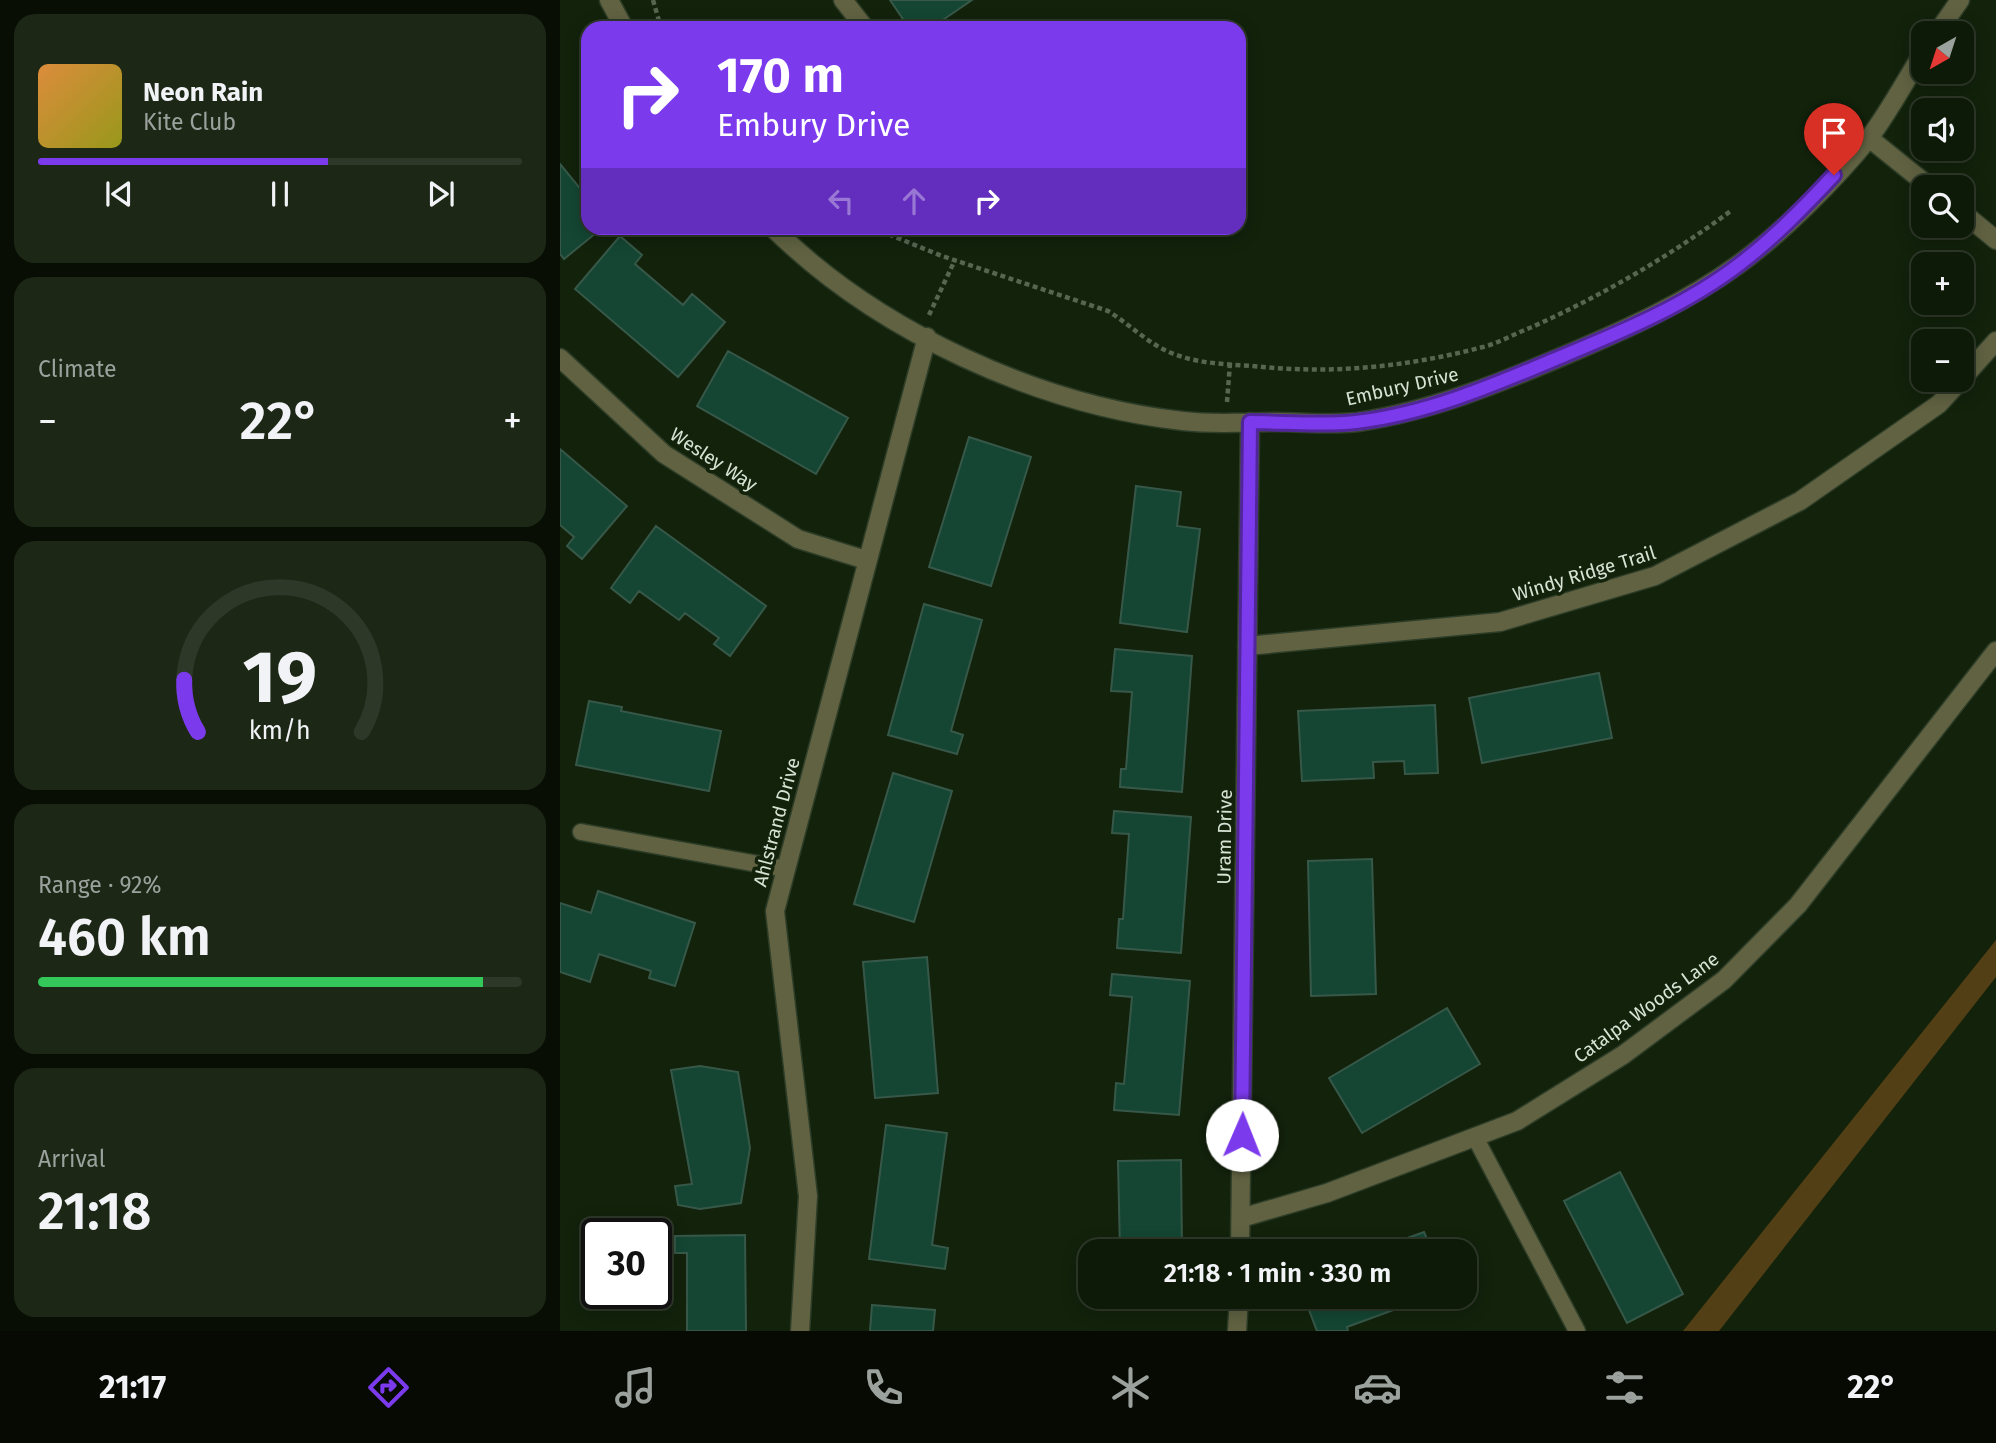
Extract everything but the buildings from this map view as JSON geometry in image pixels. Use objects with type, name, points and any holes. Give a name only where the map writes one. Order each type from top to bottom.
[{"type":"street","points":[[609,0],[620,21]]},
{"type":"street","points":[[843,0],[860,21]]},
{"type":"street","points":[[1945,21],[1960,0]]},
{"type":"street","name":"Embury Drive","points":[[779,235],[885,317],[927,337],[966,361],[1077,400],[1182,421],[1226,424],[1356,422],[1435,405],[1509,379],[1614,335],[1684,300],[1741,263],[1799,212],[1869,138],[1911,72]]},
{"type":"street","points":[[1869,138],[1915,175]]},
{"type":"street","points":[[1974,222],[1996,240]]},
{"type":"street","name":"Ahlstrand Drive","points":[[800,1331],[808,1196],[775,911],[927,337]]},
{"type":"street","name":"Windy Ridge Trail","points":[[1974,365],[1996,341]]},
{"type":"street","name":"Wesley Way","points":[[560,358],[664,454],[798,539],[866,560]]},
{"type":"street","name":"Windy Ridge Trail","points":[[1247,646],[1500,622],[1655,576],[1800,501],[1939,404],[1950,392]]},
{"type":"street","name":"Uram Drive","points":[[1240,1239],[1250,422]]},
{"type":"street","name":"Catalpa Woods Lane","points":[[1241,1218],[1327,1193],[1517,1121],[1623,1055],[1724,980],[1798,905],[1996,650]]},
{"type":"street","points":[[1237,1331],[1238,1309]]},
{"type":"lane","points":[[581,832],[786,869]]},
{"type":"lane","points":[[1475,1137],[1577,1331]]},
{"type":"path","points":[[653,0],[659,21]]},
{"type":"path","points":[[891,235],[955,260],[1108,311],[1132,325],[1152,344],[1174,354],[1201,362],[1299,370],[1346,370],[1395,366],[1486,347],[1579,306],[1689,242],[1732,210]]},
{"type":"path","points":[[927,337],[929,315],[955,260]]},
{"type":"path","points":[[1226,424],[1230,363]]},
{"type":"shaded area","points":[[1996,940],[1996,977],[1719,1331],[1683,1331]]},
{"type":"route","points":[[1242,1135],[1250,422],[1356,422],[1435,405],[1509,379],[1614,335],[1684,300],[1741,263],[1799,212],[1834,175]]}]
